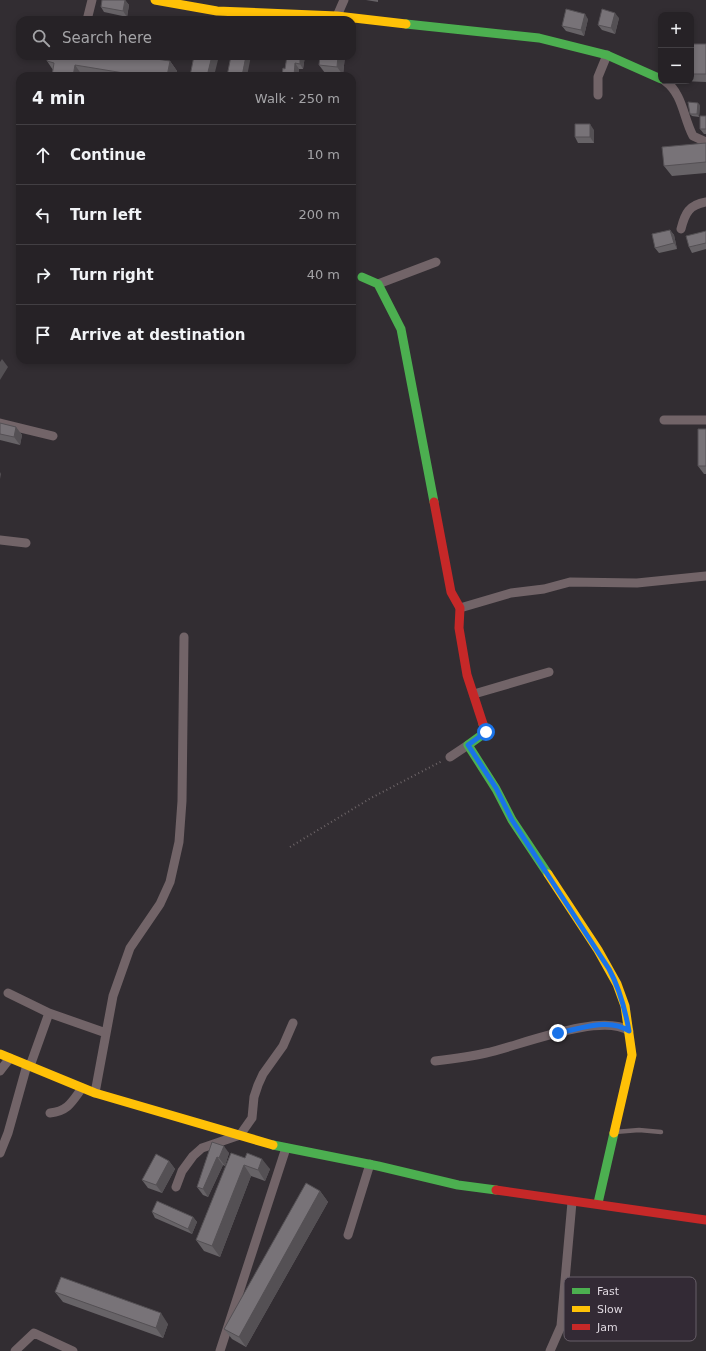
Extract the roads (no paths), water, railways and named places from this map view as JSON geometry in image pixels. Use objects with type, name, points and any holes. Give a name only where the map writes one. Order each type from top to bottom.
[{"type":"street","points":[[88,16],[92,0]]},
{"type":"street","points":[[155,0],[217,11],[337,16],[344,0]]},
{"type":"street","points":[[356,18],[539,38],[607,55],[658,77]]},
{"type":"street","points":[[598,95],[598,78],[607,55]]},
{"type":"street","points":[[669,84],[679,98],[693,136],[706,142]]},
{"type":"street","points":[[681,229],[685,216],[690,208],[706,202]]},
{"type":"street","points":[[378,284],[436,262]]},
{"type":"street","points":[[362,277],[378,284],[401,329],[451,592],[460,608],[459,628],[467,675],[486,732],[450,757]]},
{"type":"street","points":[[664,420],[706,420]]},
{"type":"street","points":[[0,423],[53,436]]},
{"type":"street","points":[[0,540],[26,543]]},
{"type":"street","points":[[460,608],[511,593],[544,589],[570,582],[637,583],[706,576]]},
{"type":"street","points":[[95,1093],[114,996],[130,948],[160,904],[170,882],[179,842],[182,801],[184,637]]},
{"type":"street","points":[[474,694],[549,672]]},
{"type":"street","points":[[468,745],[496,788],[512,820],[612,974],[624,1006],[632,1055],[598,1204]]},
{"type":"street","points":[[8,993],[49,1014],[106,1033]]},
{"type":"street","points":[[0,1153],[8,1133],[29,1065],[49,1014]]},
{"type":"street","points":[[176,1187],[182,1171],[193,1156],[202,1148],[240,1135],[252,1118],[254,1110],[254,1096],[263,1074],[283,1046],[293,1023]]},
{"type":"street","points":[[434,1061],[486,1053],[558,1033],[602,1025],[616,1025],[629,1031]]},
{"type":"street","points":[[0,1054],[95,1093],[286,1148],[370,1164],[458,1185],[572,1202],[598,1204],[669,1216],[706,1220]]},
{"type":"street","points":[[0,1071],[10,1058]]},
{"type":"street","points":[[50,1113],[60,1112],[68,1107],[82,1088]]},
{"type":"street","points":[[220,1351],[286,1148]]},
{"type":"street","points":[[348,1235],[370,1164]]},
{"type":"street","points":[[565,1277],[572,1202]]},
{"type":"street","points":[[550,1351],[561,1326],[564,1292]]},
{"type":"street","points":[[15,1351],[34,1333],[73,1351]]},
{"type":"lane","points":[[615,1132],[639,1130],[662,1132]]}]
